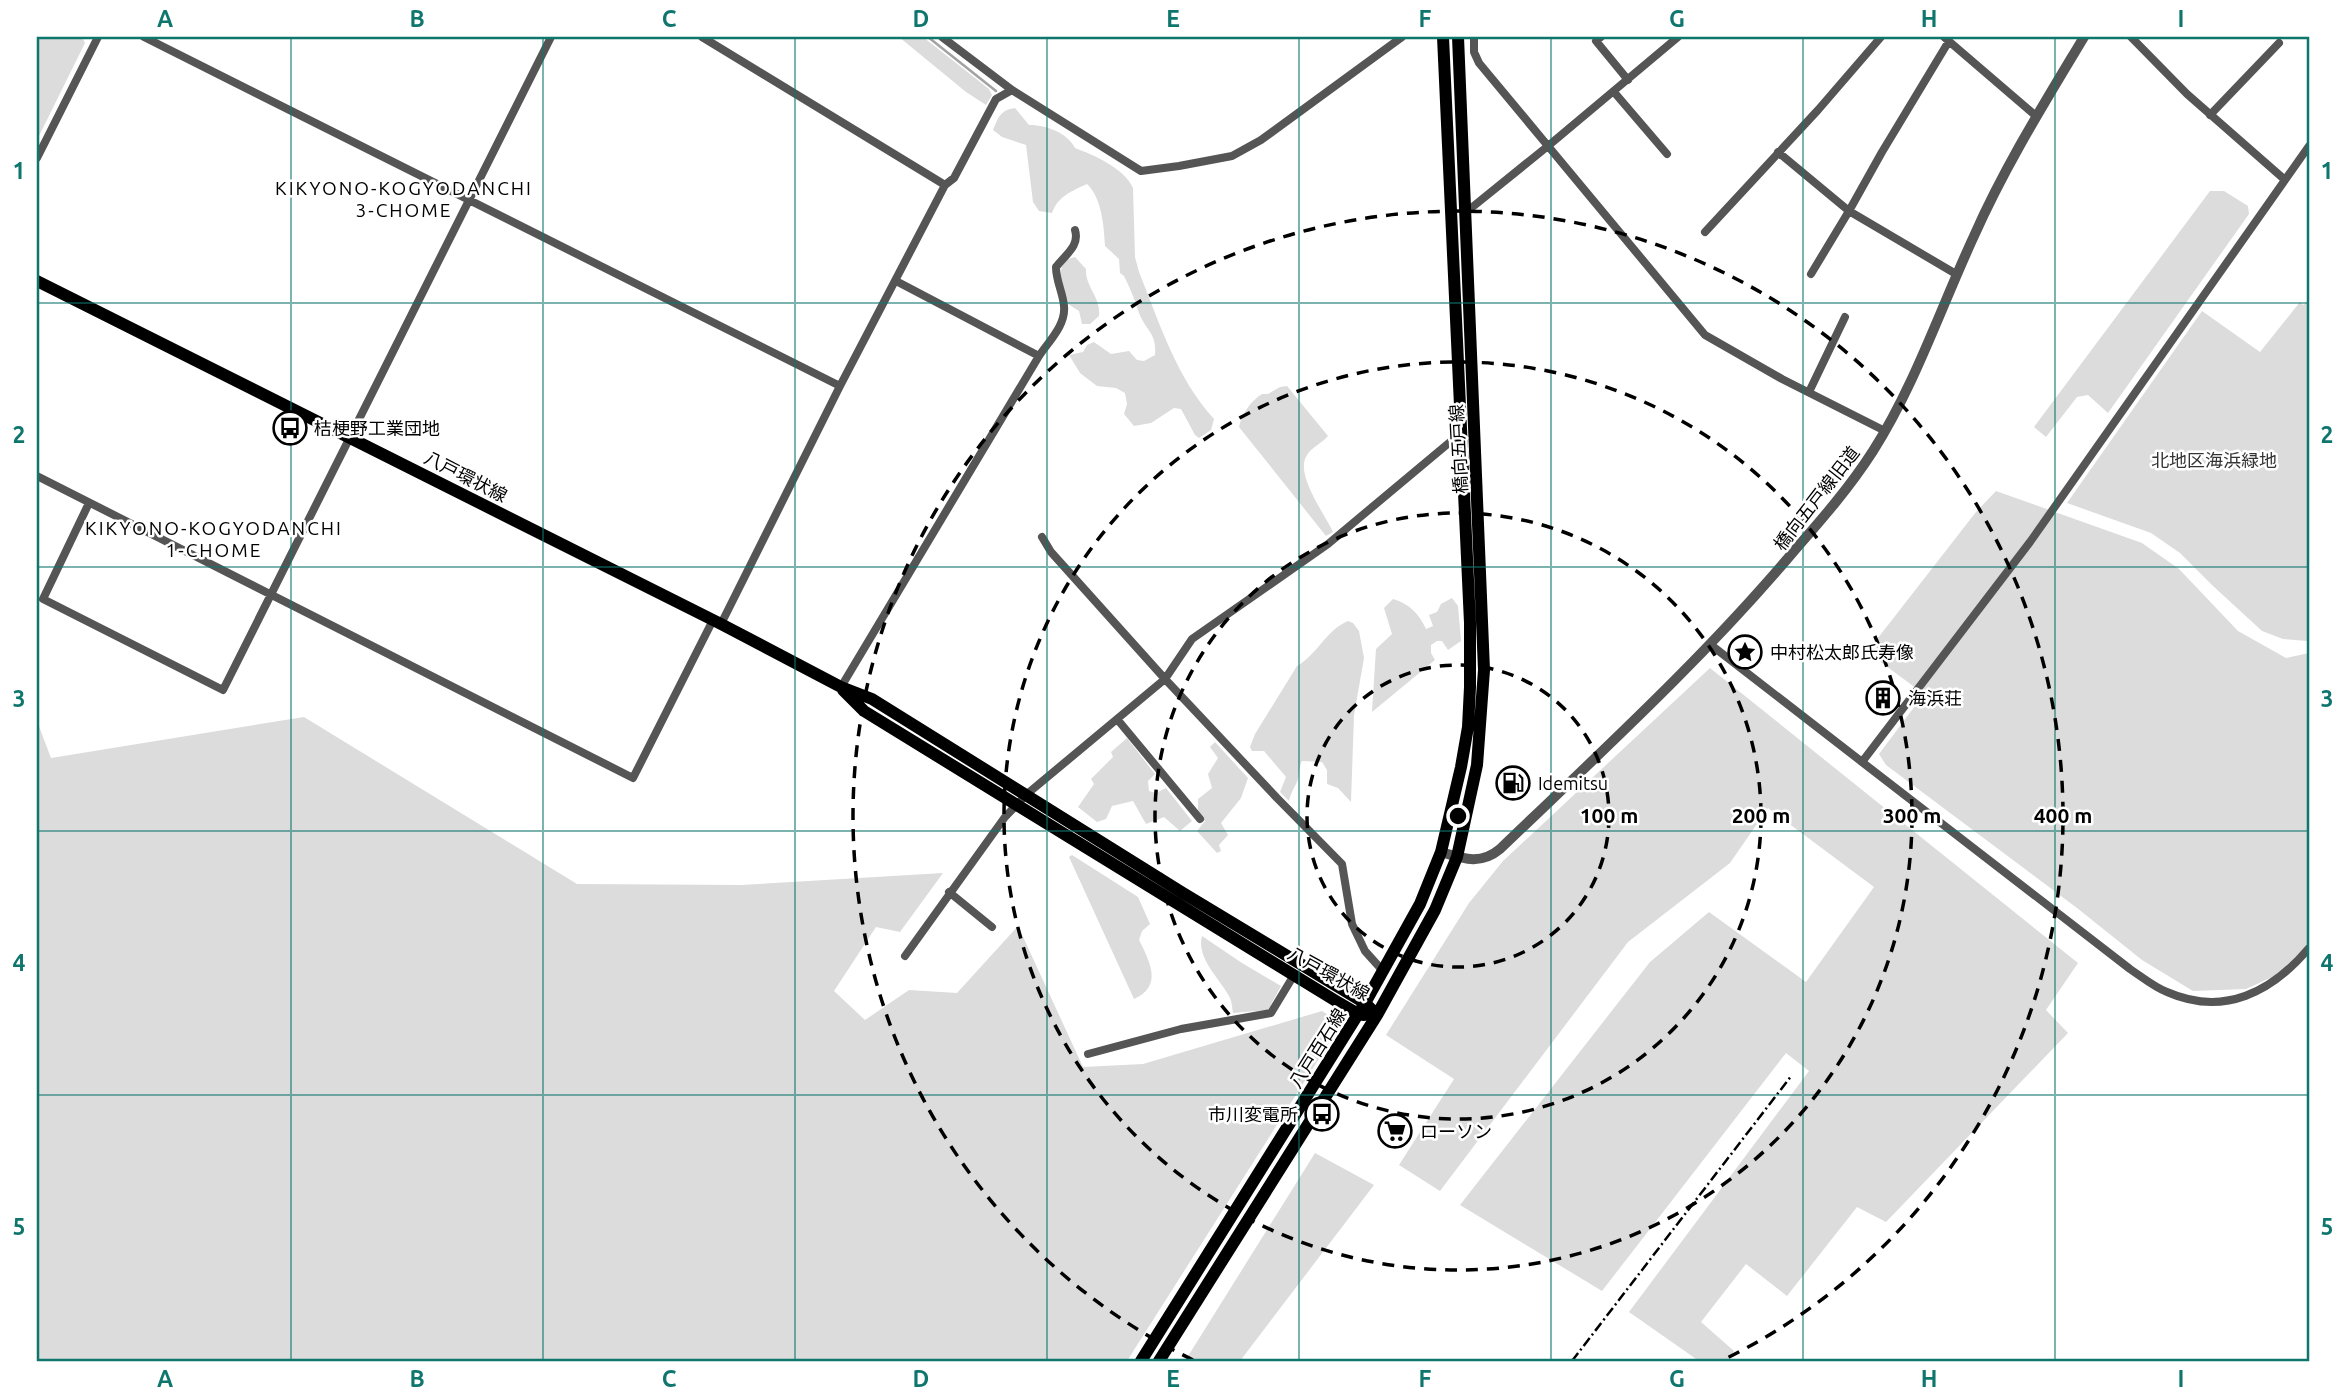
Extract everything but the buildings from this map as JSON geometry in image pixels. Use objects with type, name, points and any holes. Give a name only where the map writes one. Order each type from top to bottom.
[{"type":"main road","name":"橋向五戸線","points":[[1441,852],[1461,767],[1468,727],[1470,687],[1470,623],[1443,37]]},
{"type":"main road","name":"橋向五戸線","points":[[1457,857],[1477,765],[1483,701],[1483,623],[1458,37]]},
{"type":"main road","name":"八戸環状線","points":[[37,281],[717,622],[841,687],[864,710],[1183,893],[1362,1009]]},
{"type":"main road","name":"八戸環状線","points":[[1022,799],[1178,905],[1294,975],[1377,1015]]},
{"type":"main road","name":"八戸百石線","points":[[1141,1361],[1362,1009],[1415,914],[1441,852]]},
{"type":"main road","name":"八戸百石線","points":[[1159,1361],[1377,1015],[1423,933],[1457,857]]},
{"type":"street","points":[[37,158],[98,37]]},
{"type":"street","points":[[144,37],[840,386]]},
{"type":"street","points":[[89,503],[43,598],[223,690],[551,37]]},
{"type":"street","points":[[702,37],[945,186]]},
{"type":"street","points":[[942,37],[1012,90],[1142,171],[1233,156],[1261,140],[1402,37]]},
{"type":"street","points":[[1474,37],[1474,51],[1479,63],[1705,335],[1885,431]]},
{"type":"street","points":[[1601,37],[1596,41],[1628,80]]},
{"type":"street","points":[[1452,223],[1678,37]]},
{"type":"street","points":[[1704,232],[1881,37]]},
{"type":"street","name":"橋向五戸線旧道","points":[[1441,852],[1482,860],[1492,856],[1711,645],[1833,506],[1885,431],[1981,220],[2036,116],[2084,37]]},
{"type":"street","points":[[2131,37],[2210,115],[2284,179]]},
{"type":"street","points":[[1811,274],[1947,39],[2036,116]]},
{"type":"street","points":[[2210,115],[2279,43]]},
{"type":"street","points":[[37,476],[633,778],[945,186],[954,178],[996,99],[1012,90]]},
{"type":"street","points":[[1614,92],[1667,154]]},
{"type":"street","points":[[1862,762],[2030,542],[2309,146]]},
{"type":"street","points":[[1778,152],[1849,211],[1956,274]]},
{"type":"street","points":[[841,687],[1039,356],[1063,321],[1064,306],[1056,280],[1056,267],[1075,245],[1075,230]]},
{"type":"street","points":[[896,281],[1039,356]]},
{"type":"street","points":[[1810,392],[1845,317]]},
{"type":"street","points":[[905,956],[1005,817],[1022,799],[1165,679],[1192,639],[1328,544],[1474,423]]},
{"type":"street","points":[[1042,537],[1051,552],[1165,679],[1342,864],[1352,924],[1365,951],[1383,971]]},
{"type":"street","points":[[1711,645],[2130,969],[2166,992],[2196,1001],[2231,1001],[2268,987],[2292,968],[2309,948]]},
{"type":"street","points":[[1117,719],[1200,819]]},
{"type":"street","points":[[949,892],[992,927]]},
{"type":"street","points":[[1088,1054],[1181,1029],[1270,1013],[1294,975]]},
{"type":"green space","points":[[37,37],[82,37],[85,43],[37,140]]},
{"type":"green space","points":[[899,37],[923,37],[989,89],[992,95],[986,105],[966,92]]},
{"type":"green space","points":[[1015,108],[1029,125],[1055,130],[1075,148],[1116,168],[1133,188],[1135,257],[1139,272],[1179,368],[1214,419],[1211,430],[1199,438],[1181,409],[1174,408],[1151,423],[1134,426],[1124,414],[1127,404],[1125,393],[1116,388],[1097,386],[1080,373],[1069,355],[1083,352],[1087,345],[1094,342],[1111,354],[1129,351],[1137,360],[1144,361],[1155,355],[1155,348],[1153,337],[1142,319],[1124,276],[1120,273],[1119,259],[1105,246],[1101,213],[1096,197],[1087,184],[1062,198],[1052,213],[1039,211],[1033,202],[1026,145],[1002,137],[993,130],[1003,113]]},
{"type":"green space","points":[[2210,191],[2224,191],[2248,206],[2249,214],[2108,413],[2088,395],[2077,397],[2046,437],[2034,427]]},
{"type":"green space","points":[[1075,257],[1086,269],[1088,281],[1098,303],[1099,316],[1090,324],[1082,324],[1079,311],[1068,304],[1062,284],[1063,264]]},
{"type":"green space","name":"北地区海浜緑地","points":[[2309,300],[2307,641],[2283,639],[2262,631],[2180,553],[2151,533],[2067,503],[2202,311],[2260,352],[2300,302],[2303,305]]},
{"type":"green space","points":[[1287,386],[1328,436],[1309,452],[1304,463],[1307,483],[1333,532],[1326,536],[1239,427],[1245,412],[1258,397]]},
{"type":"green space","points":[[1996,491],[2142,543],[2179,569],[2238,631],[2286,658],[2309,653],[2309,946],[2292,968],[2246,989],[2193,991],[2142,960],[1886,765],[1879,754],[1924,694],[1867,652],[1976,512]]},
{"type":"green space","points":[[1452,598],[1458,606],[1461,641],[1448,650],[1442,641],[1431,645],[1435,660],[1372,712],[1376,649],[1392,634],[1384,608],[1393,599],[1404,604],[1417,614],[1426,629],[1433,626],[1429,615],[1437,612],[1441,604]]},
{"type":"green space","points":[[1348,621],[1359,631],[1364,658],[1354,715],[1351,802],[1338,788],[1327,784],[1327,770],[1322,762],[1302,761],[1289,801],[1280,792],[1286,777],[1264,751],[1252,751],[1250,747],[1255,734],[1297,666],[1333,631]]},
{"type":"green space","points":[[1710,668],[2078,963],[2046,1010],[2068,1033],[1886,1222],[1857,1207],[1787,1296],[1746,1264],[1701,1322],[1734,1351],[1728,1361],[1699,1361],[1629,1312],[1809,1071],[1786,1053],[1602,1291],[1460,1205],[1650,962],[1709,912],[1806,982],[1874,887],[1768,808],[1730,863],[1628,942],[1440,1191],[1399,1165],[1454,1079],[1386,1035],[1469,903],[1503,861]]},
{"type":"green space","points":[[304,717],[577,884],[741,885],[943,873],[900,932],[876,927],[834,991],[865,1020],[909,990],[957,993],[1018,926],[1083,1067],[1143,1064],[1322,1011],[1333,1018],[1334,1035],[1127,1361],[37,1361],[37,721],[51,758]]},
{"type":"green space","points":[[1127,738],[1155,774],[1148,781],[1149,791],[1156,793],[1166,788],[1192,821],[1180,831],[1164,817],[1146,824],[1133,801],[1112,806],[1106,819],[1097,822],[1078,807],[1094,784],[1091,779],[1113,757],[1111,752]]},
{"type":"green space","points":[[1215,742],[1248,778],[1241,798],[1221,823],[1228,835],[1219,845],[1221,851],[1217,853],[1197,831],[1205,821],[1198,811],[1198,799],[1212,788],[1208,774],[1218,758],[1210,747]]},
{"type":"green space","points":[[1072,855],[1138,897],[1150,924],[1142,931],[1139,940],[1150,965],[1151,980],[1143,994],[1134,999],[1069,857]]},
{"type":"green space","points":[[1202,936],[1281,986],[1268,1010],[1233,1013],[1229,996],[1202,952]]},
{"type":"green space","points":[[1315,1153],[1374,1185],[1240,1361],[1185,1361]]},
{"type":"waterway","points":[[928,37],[996,91]]},
{"type":"railway","points":[[1572,1361],[1792,1075]]},
{"type":"place","name":"桔梗野工業団地","points":[[290,428]]},
{"type":"place","name":"中村松太郎氏寿像","points":[[1745,652]]},
{"type":"place","name":"海浜荘","points":[[1883,698]]},
{"type":"place","name":"Idemitsu","points":[[1513,783]]},
{"type":"place","name":"市川変電所","points":[[1322,1114]]},
{"type":"place","name":"ローソン","points":[[1395,1131]]},
{"type":"district","name":"KIKYONO-KOGYODANCHI 3-CHOME","points":[[404,199]]},
{"type":"district","name":"KIKYONO-KOGYODANCHI 1-CHOME","points":[[214,539]]}]
